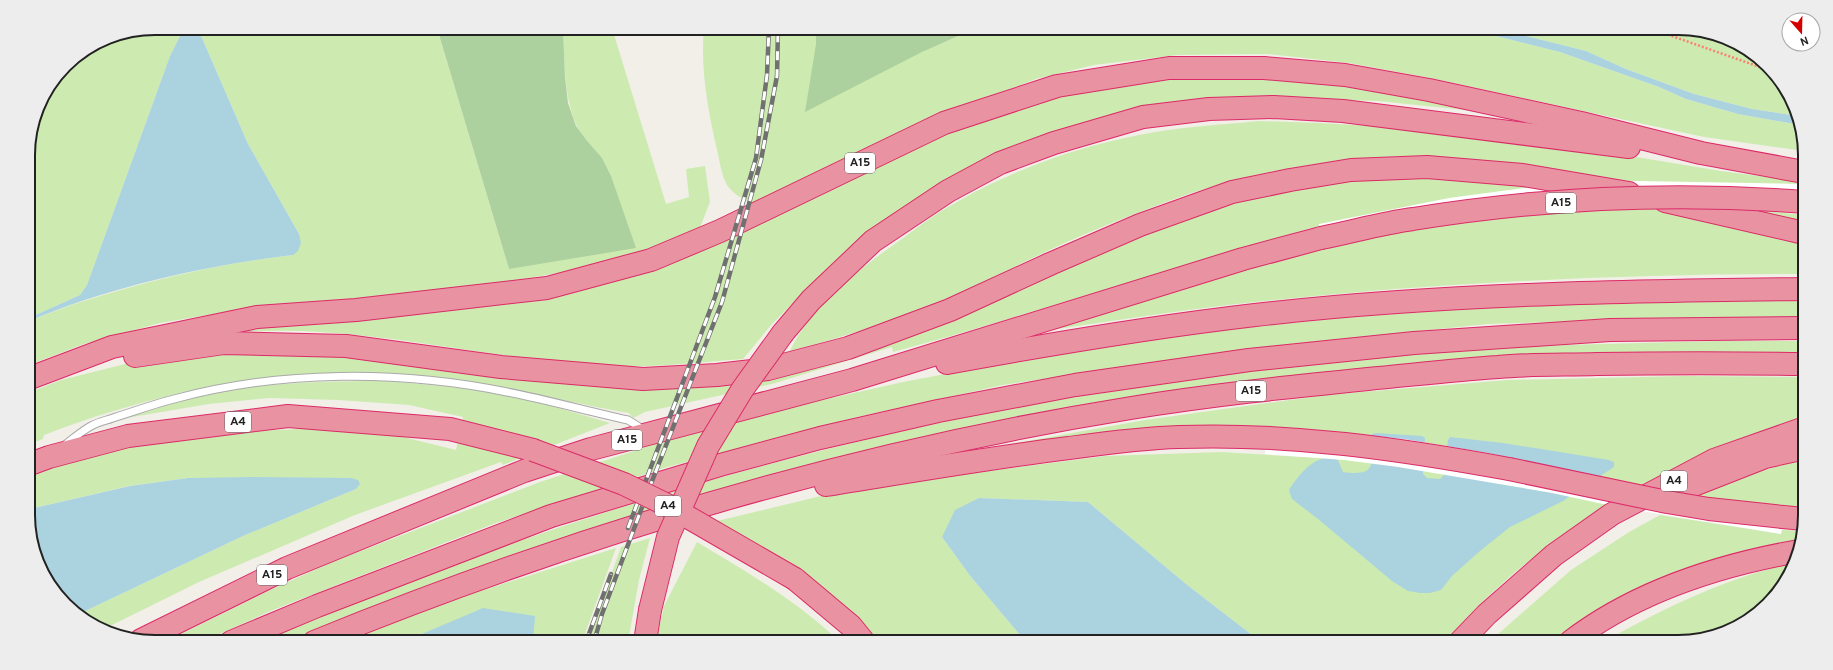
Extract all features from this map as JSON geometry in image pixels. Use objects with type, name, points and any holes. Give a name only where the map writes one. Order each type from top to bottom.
[{"type":"highway","name":"A15","points":[[35,376],[112,347],[257,317],[363,309],[547,288],[651,260],[720,231],[944,123],[1057,86],[1168,68],[1264,68],[1345,75],[1430,90],[1574,121],[1701,154]]},
{"type":"highway","name":"A15","points":[[646,635],[650,610],[668,537],[708,446],[742,390],[783,333],[811,300],[873,241],[948,191],[1000,163],[1061,140],[1143,117],[1209,109],[1274,107],[1343,111],[1626,147],[1701,154],[1798,171]]},
{"type":"highway","name":"A15","points":[[35,380],[100,361],[224,343],[346,346],[501,367],[643,379],[717,375],[768,369],[848,348],[950,310],[1140,225],[1232,192],[1290,180],[1351,170],[1427,167],[1523,175],[1633,194],[1798,232]]},
{"type":"highway","name":"A15","points":[[151,635],[287,568],[524,471],[591,450],[852,380],[1243,258],[1321,238],[1412,219],[1510,206],[1662,196],[1798,202]]},
{"type":"highway","name":"A15","points":[[852,380],[1062,342],[1256,315],[1414,301],[1598,292],[1798,289]]},
{"type":"highway","name":"A15","points":[[248,635],[317,606],[552,516],[720,465],[820,438],[938,412],[1075,385],[1249,360],[1414,343],[1610,330],[1798,328]]},
{"type":"highway","name":"A15","points":[[331,635],[410,603],[587,542],[708,503],[798,478],[1028,426],[1132,407],[1250,391],[1501,366],[1717,362],[1798,364]]},
{"type":"highway","name":"A4","points":[[39,461],[128,436],[288,416],[450,429],[533,450],[624,484],[667,505],[795,580],[851,626],[858,635]]},
{"type":"highway","name":"A4","points":[[1467,635],[1487,614],[1554,555],[1612,514],[1714,460],[1798,430]]},
{"type":"highway","name":"A15","points":[[708,503],[1003,456],[1117,442],[1179,436],[1267,437],[1361,445],[1431,455],[1509,469],[1667,502],[1709,509],[1798,518]]},
{"type":"highway","name":"A4","points":[[1554,555],[1620,519],[1684,488],[1766,458],[1798,450]]},
{"type":"highway","points":[[1579,635],[1648,596],[1710,573],[1778,554],[1793,552]]},
{"type":"lane","points":[[39,461],[91,426],[156,404],[223,388],[302,378],[384,377],[465,384],[539,398],[628,420],[650,434]]},
{"type":"path","points":[[1669,35],[1759,67]]},
{"type":"green space","points":[[147,35],[439,35],[509,269],[588,142],[577,126],[569,100],[565,76],[563,35],[614,35],[666,204],[689,197],[686,169],[705,166],[710,202],[699,230],[636,254],[569,271],[478,287],[232,311],[160,323],[84,344],[35,363],[35,319],[65,307],[112,292],[163,279],[241,262],[293,255],[299,234],[248,144],[202,38],[180,36],[170,56],[87,285],[80,295],[35,315],[35,147],[37,132],[47,102],[55,88],[70,70],[95,51],[109,44],[132,37]]},
{"type":"green space","points":[[439,35],[563,35],[568,103],[576,126],[602,158],[611,176],[636,248],[509,269]]},
{"type":"green space","points":[[704,35],[816,35],[816,44],[920,53],[960,35],[1492,35],[1560,52],[1659,87],[1686,99],[1738,114],[1794,124],[1798,150],[1704,137],[1430,78],[1349,63],[1268,54],[1178,55],[1094,65],[1036,79],[943,115],[757,206],[733,192],[727,185],[722,172],[706,89]]},
{"type":"green space","points":[[816,35],[960,35],[920,53],[805,112],[816,44]]},
{"type":"green space","points":[[1522,35],[1686,35],[1717,41],[1738,51],[1763,70],[1782,95],[1791,115],[1752,109],[1694,94],[1626,69],[1586,51]]},
{"type":"green space","points":[[1149,76],[1319,78],[1514,115],[1378,101],[1317,99],[1049,135],[812,284],[772,324],[743,359],[668,365],[623,366],[547,361],[358,335],[320,332],[273,331],[194,335],[570,288],[1010,107]]},
{"type":"green space","points":[[1259,121],[1389,127],[1606,152],[1721,171],[1798,181],[1798,221],[1618,182],[1489,161],[1415,157],[1343,161],[1272,172],[1237,180],[1169,201],[1073,240],[1032,258],[970,289],[926,307],[859,331],[790,351],[798,336],[819,308],[844,283],[871,261],[932,217],[980,189],[1031,166],[1085,148],[1139,135],[1199,126]]},
{"type":"green space","points":[[1425,173],[1600,196],[1798,238],[1798,274],[1733,274],[1591,278],[1378,290],[1237,304],[1038,332],[1316,246],[1311,228],[951,336],[893,352],[892,347],[772,384],[645,412],[633,418],[629,413],[466,381],[412,375],[358,373],[305,375],[252,380],[199,389],[147,401],[44,435],[43,439],[35,442],[35,390],[61,380],[133,362],[212,350],[297,348],[509,373],[774,371],[1095,248],[1265,190]]},
{"type":"green space","points":[[1798,294],[1798,318],[1619,320],[1488,324],[1200,356],[1003,385],[857,417],[664,468],[496,523],[273,610],[218,635],[179,635],[270,590],[332,562],[540,482],[664,441],[773,411],[903,382],[1014,361],[1179,335],[1339,318],[1466,309],[1536,300]]},
{"type":"green space","points":[[1798,341],[1798,358],[1717,356],[1088,410],[415,593],[310,635],[278,635],[414,579],[579,521],[746,470],[916,428],[1088,394],[1244,371],[1401,354],[1506,347],[1585,344]]},
{"type":"green space","points":[[1684,376],[1798,377],[1798,419],[1716,449],[1631,491],[1552,543],[1515,572],[1480,604],[1451,635],[1252,635],[1186,584],[1088,502],[979,498],[942,537],[971,577],[1020,635],[865,635],[713,522],[850,489],[1105,456],[1221,452],[1303,457],[1334,432],[1066,438],[1005,445],[1145,420],[1325,395],[1508,380]]},
{"type":"green space","points":[[344,381],[384,381],[445,386],[505,395],[545,404],[610,423],[503,465],[501,462],[355,515],[199,582],[110,626],[84,612],[243,536],[356,489],[351,478],[188,478],[129,486],[35,508],[35,473],[53,466],[128,447],[252,431],[319,428],[391,434],[456,450],[463,417],[409,405],[338,400],[269,398],[209,404],[126,418],[198,396],[223,391],[263,386]]},
{"type":"green space","points":[[1798,461],[1798,511],[1691,496],[1757,472]]},
{"type":"green space","points":[[1660,515],[1781,534],[1782,530],[1797,531],[1794,545],[1576,635],[1497,635],[1571,570],[1629,532]]},
{"type":"green space","points":[[650,538],[639,580],[629,635],[590,635],[621,547]]},
{"type":"green space","points":[[697,542],[789,600],[833,635],[658,635],[664,606]]},
{"type":"green space","points":[[616,548],[585,635],[362,635],[414,612]]},
{"type":"green space","points":[[1788,564],[1778,582],[1763,600],[1731,623],[1717,629],[1686,635],[1616,635],[1697,595],[1745,576]]},
{"type":"water","points":[[200,35],[202,38],[248,144],[299,234],[301,243],[298,251],[293,255],[192,271],[159,279],[93,297],[35,319],[35,315],[80,295],[87,285],[170,56],[180,36]]},
{"type":"water","points":[[1492,35],[1522,35],[1586,51],[1626,69],[1694,94],[1752,109],[1791,115],[1794,124],[1738,114],[1686,99],[1659,87],[1560,52]]},
{"type":"water","points":[[1372,434],[1422,436],[1425,438],[1423,474],[1427,478],[1440,479],[1443,476],[1448,440],[1450,437],[1503,443],[1609,460],[1614,462],[1614,467],[1563,501],[1510,527],[1452,576],[1441,590],[1430,593],[1420,593],[1408,591],[1392,581],[1292,499],[1289,490],[1303,471],[1316,461],[1323,458],[1338,460],[1343,472],[1355,473],[1368,470],[1371,466],[1372,460]]},
{"type":"water","points":[[188,478],[351,478],[358,480],[360,484],[356,489],[243,536],[84,612],[65,594],[55,582],[47,568],[41,554],[37,538],[35,508],[130,486]]},
{"type":"water","points":[[979,498],[1088,502],[1186,584],[1252,635],[1020,635],[971,577],[942,537],[955,510]]},
{"type":"water","points":[[483,608],[535,616],[534,635],[419,635]]},
{"type":"pier","points":[[1638,181],[1798,184],[1798,214],[1728,207],[1591,208],[1321,238],[1319,224],[1449,198],[1539,186]]},
{"type":"pier","points":[[1268,428],[1335,432],[1404,439],[1488,453],[1691,496],[1784,508],[1781,534],[1617,507],[1552,493],[1398,467],[1344,460],[1265,454]]},
{"type":"railway","points":[[628,528],[715,297],[756,158],[767,75],[769,35]]},
{"type":"railway","points":[[596,635],[602,614],[647,494],[722,302],[761,160],[777,76],[778,35]]},
{"type":"railway","points":[[589,635],[611,574]]}]
